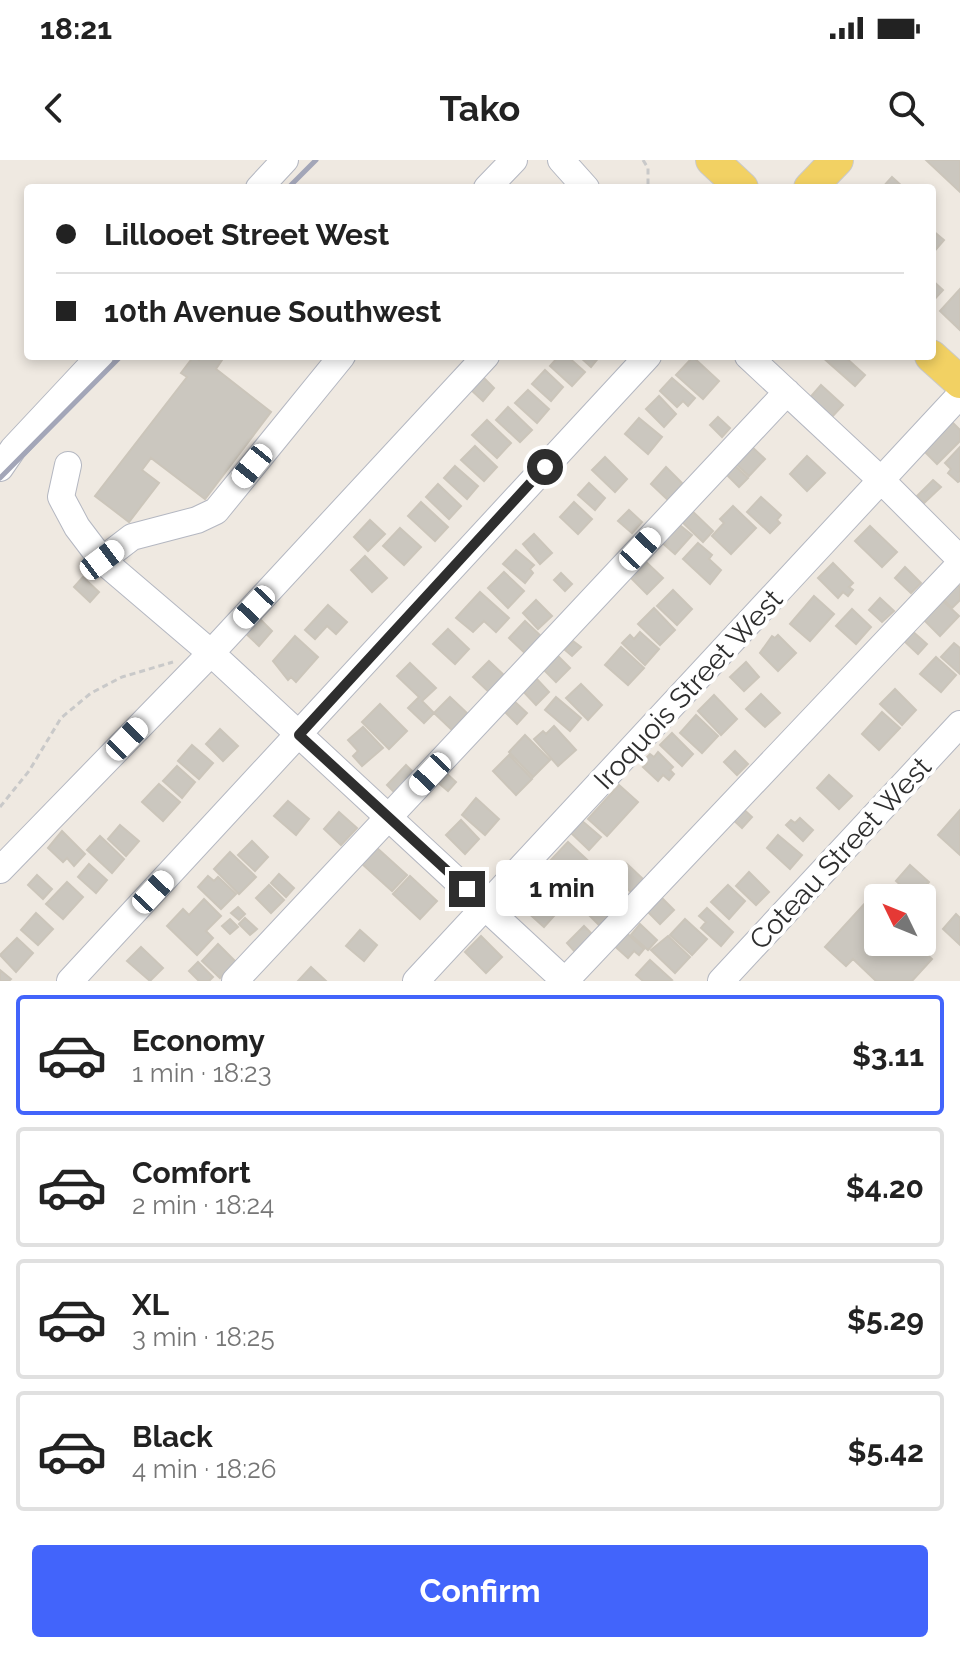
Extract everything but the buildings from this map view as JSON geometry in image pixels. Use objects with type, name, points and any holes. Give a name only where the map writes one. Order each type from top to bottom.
[{"type":"main road","points":[[712,160],[738,184]]},
{"type":"main road","points":[[814,184],[837,160]]},
{"type":"main road","points":[[935,360],[960,382]]},
{"type":"street","points":[[263,184],[285,160]]},
{"type":"street","points":[[491,184],[514,160]]},
{"type":"street","points":[[561,160],[582,184]]},
{"type":"street","points":[[0,468],[13,449],[96,360]]},
{"type":"street","points":[[102,560],[132,537],[197,520],[216,511],[339,360]]},
{"type":"street","points":[[0,870],[211,653],[482,360]]},
{"type":"street","points":[[70,981],[644,360]]},
{"type":"street","points":[[68,465],[61,497],[77,527],[102,560],[211,653],[565,981],[960,562],[881,480],[752,360]]},
{"type":"street","points":[[235,981],[787,392]]},
{"type":"street","name":"Iroquois Street West","points":[[416,981],[960,395]]},
{"type":"street","name":"Coteau Street West","points":[[721,981],[960,724]]},
{"type":"path","points":[[643,160],[648,168],[648,184]]},
{"type":"path","points":[[0,807],[29,771],[61,718],[91,693],[122,677],[211,653]]},
{"type":"railway","points":[[292,184],[316,160]]},
{"type":"railway","points":[[0,478],[117,360]]},
{"type":"route","points":[[467,889],[299,735],[545,467]]}]
